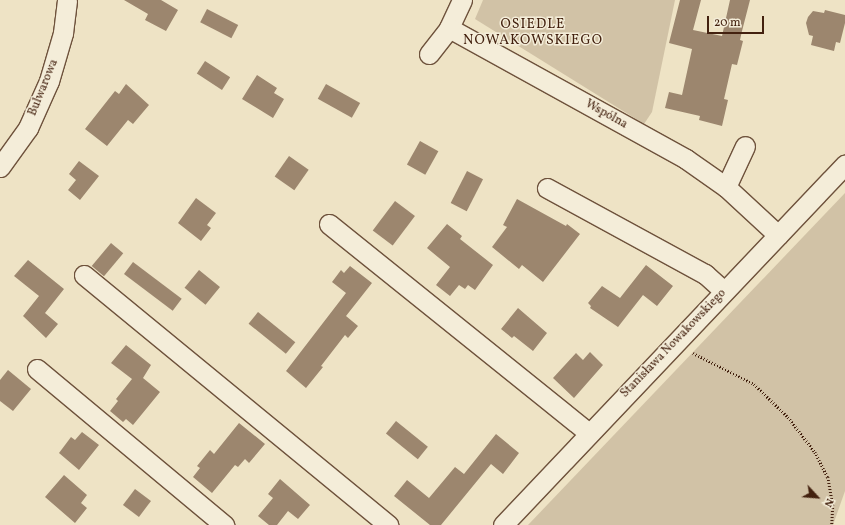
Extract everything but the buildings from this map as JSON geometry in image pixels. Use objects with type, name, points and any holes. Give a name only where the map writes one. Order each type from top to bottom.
[{"type":"street","name":"Bulwarowa","points":[[0,167],[28,128],[50,81],[63,33],[67,0]]},
{"type":"street","points":[[429,54],[448,28],[462,0]]},
{"type":"street","name":"Wspólna","points":[[448,28],[673,152],[726,187],[778,235]]},
{"type":"street","points":[[726,187],[746,146]]},
{"type":"street","name":"Stanisława Nowakowskiego","points":[[502,525],[845,164]]},
{"type":"street","points":[[547,188],[704,274],[724,292]]},
{"type":"street","points":[[329,224],[589,433]]},
{"type":"street","points":[[84,275],[388,525]]},
{"type":"street","points":[[38,369],[224,525]]},
{"type":"path","points":[[678,339],[698,356],[733,371],[754,384],[788,417],[815,452],[828,476],[833,506],[832,525]]},
{"type":"shaded area","points":[[483,0],[675,0],[652,112],[644,124],[475,19]]},
{"type":"shaded area","points":[[845,193],[845,491],[833,525],[528,525]]},
{"type":"district","name":"OSIEDLE NOWAKOWSKIEGO","points":[[533,34]]}]
